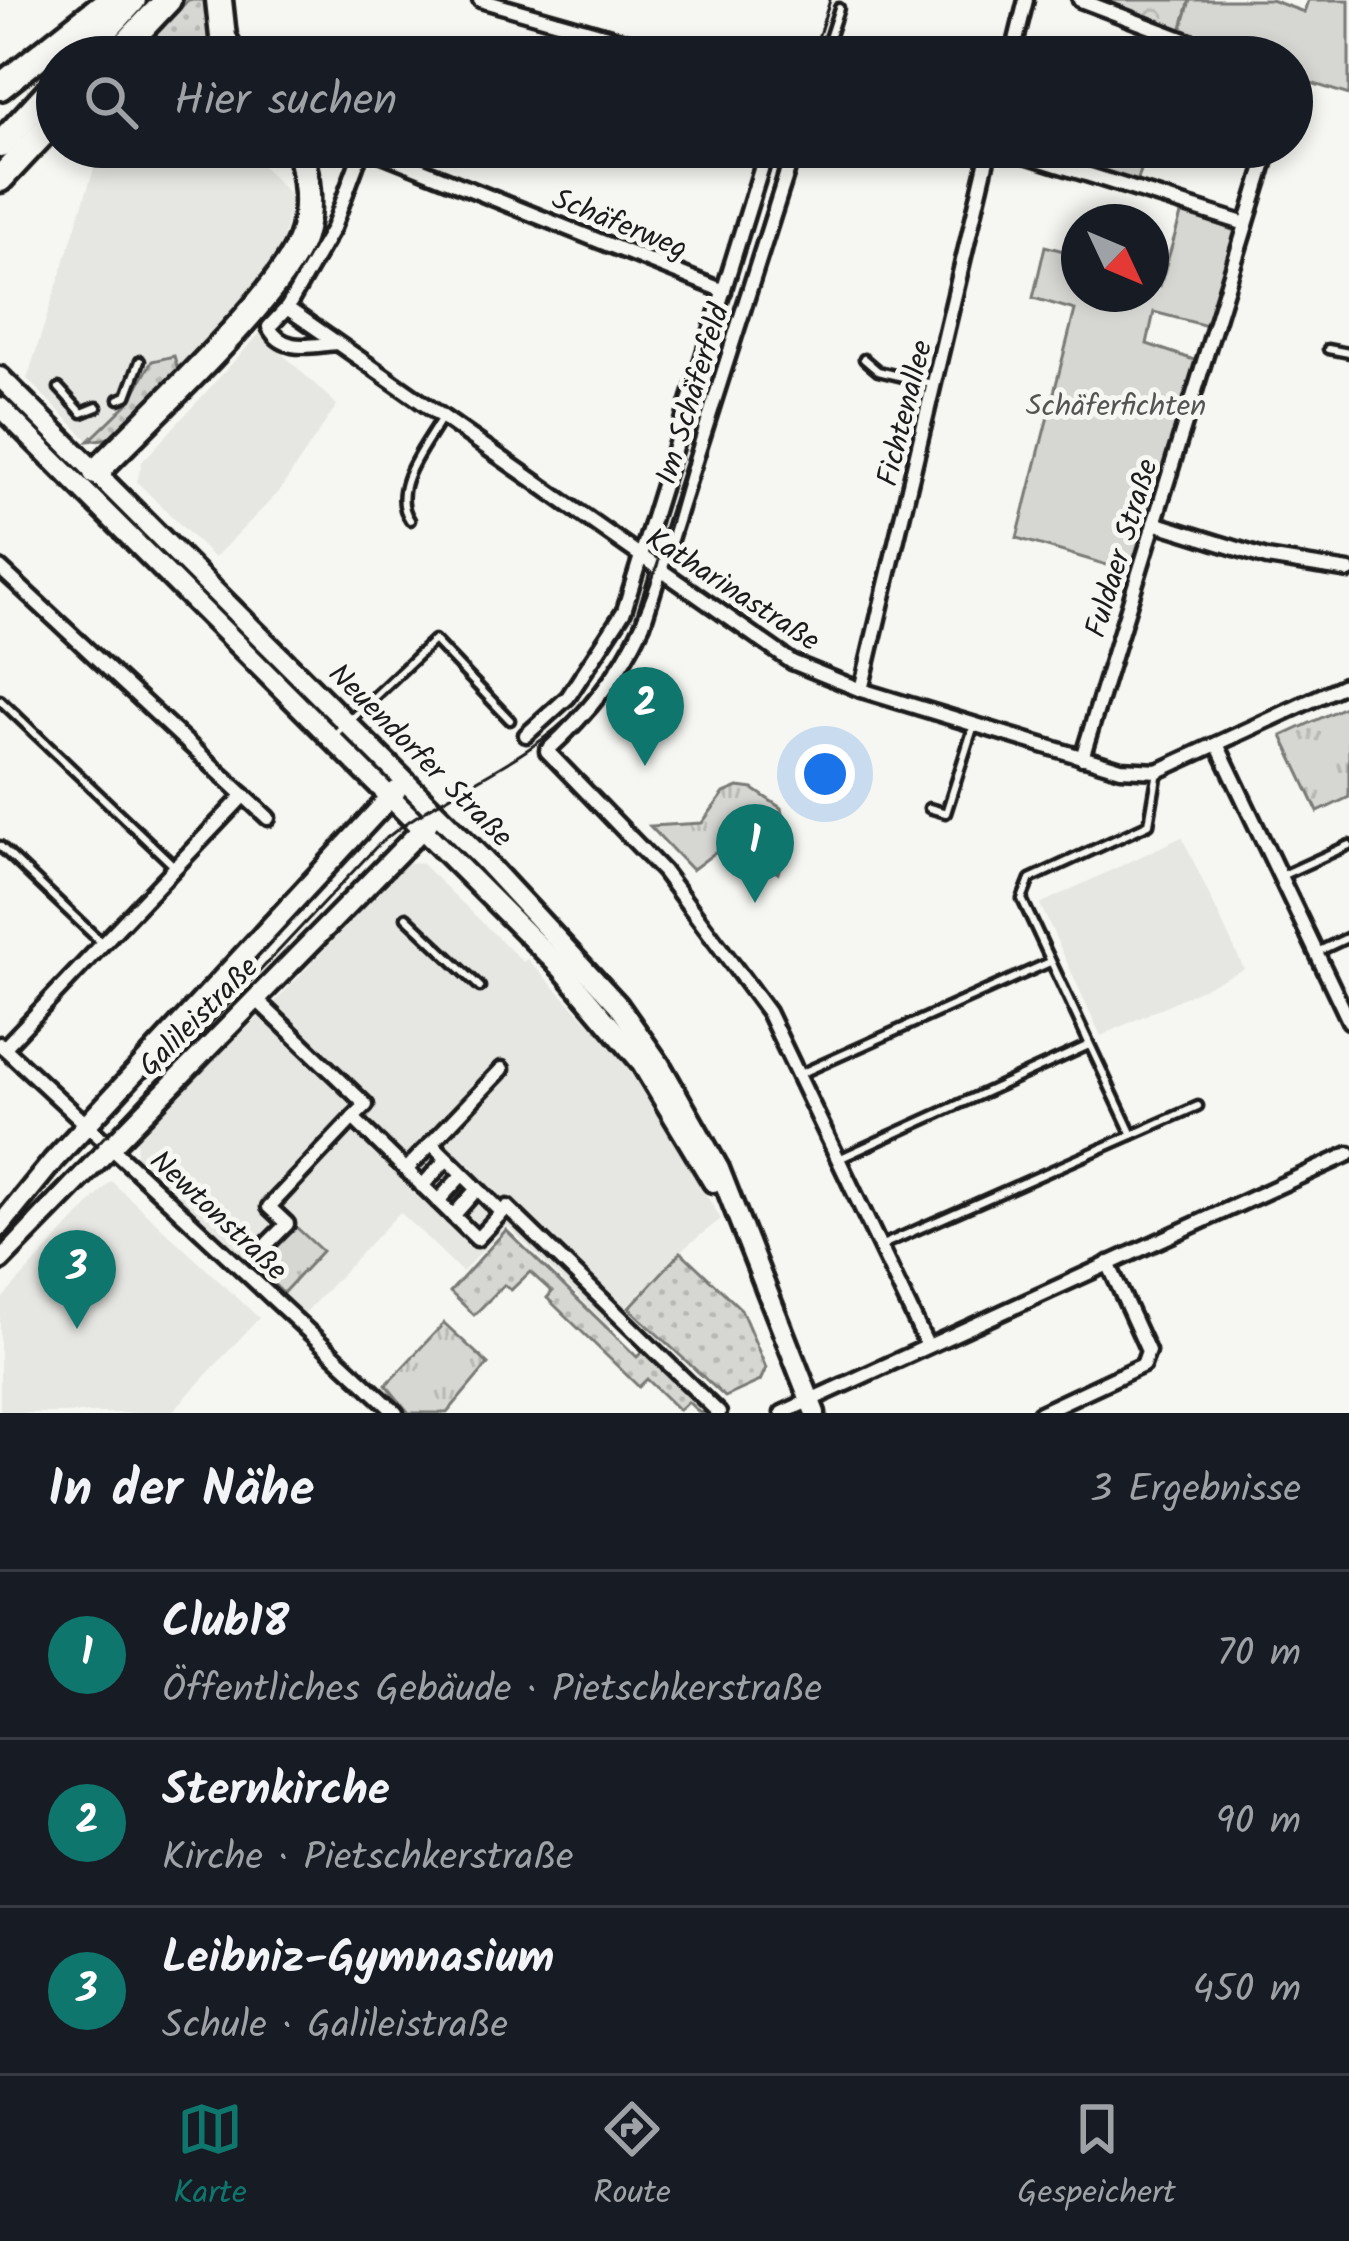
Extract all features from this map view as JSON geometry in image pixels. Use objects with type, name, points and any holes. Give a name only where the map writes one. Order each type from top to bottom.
[{"type":"highway","points":[[64,36],[110,0]]},
{"type":"highway","points":[[100,36],[133,0]]},
{"type":"highway","points":[[135,36],[168,0]]},
{"type":"highway","points":[[219,0],[223,36]]},
{"type":"highway","points":[[0,87],[36,59]]},
{"type":"highway","points":[[0,145],[36,106]]},
{"type":"highway","points":[[0,179],[36,140]]},
{"type":"highway","points":[[87,481],[294,258],[308,211],[305,168]]},
{"type":"street","points":[[480,0],[607,36]]},
{"type":"street","points":[[1017,36],[1026,0]]},
{"type":"street","points":[[1080,0],[1175,36]]},
{"type":"street","name":"Schäferweg","points":[[287,308],[333,229],[356,168]]},
{"type":"street","name":"Schäferweg","points":[[416,168],[724,291]]},
{"type":"street","name":"Im Schäferfeld","points":[[526,735],[568,697],[599,657],[624,611],[762,168]]},
{"type":"street","name":"Im Schäferfeld","points":[[787,168],[662,573],[618,672],[582,719],[547,751],[677,889],[748,980],[800,1074]]},
{"type":"street","name":"Fichtenallee","points":[[861,690],[985,168]]},
{"type":"street","points":[[1067,168],[1246,224]]},
{"type":"street","name":"Fuldaer Straße","points":[[1082,758],[1263,168]]},
{"type":"street","points":[[287,308],[269,327],[274,338],[292,347],[338,343]]},
{"type":"street","name":"Katharinastraße","points":[[287,308],[792,662],[861,690],[1082,758],[1120,769],[1158,771]]},
{"type":"street","name":"Neuendorfer Straße","points":[[0,377],[159,570],[330,739],[437,814],[618,1005],[697,1127],[812,1407]]},
{"type":"street","name":"Neuendorfer Straße","points":[[0,407],[176,552],[346,723],[422,829],[604,1016],[640,1061],[737,1222]]},
{"type":"street","points":[[1154,523],[1268,558],[1349,571]]},
{"type":"street","points":[[159,570],[176,552]]},
{"type":"street","points":[[0,568],[268,818]]},
{"type":"street","points":[[1158,771],[1349,683]]},
{"type":"street","points":[[1217,744],[1349,1021]]},
{"type":"street","name":"Galileistraße","points":[[0,1226],[87,1125],[397,790]]},
{"type":"street","points":[[3,1052],[244,795]]},
{"type":"street","name":"Galileistraße","points":[[0,1260],[437,814]]},
{"type":"street","points":[[258,1000],[366,1105],[269,1207],[287,1224],[268,1243]]},
{"type":"street","name":"Newtonstraße","points":[[3,1052],[396,1413]]},
{"type":"street","points":[[406,1170],[502,1069]]},
{"type":"street","points":[[800,1074],[927,1346]]},
{"type":"street","points":[[353,1118],[477,1239],[507,1207],[719,1413]]},
{"type":"street","points":[[431,1143],[502,1213]]},
{"type":"street","points":[[782,1413],[812,1407],[927,1346],[1349,1154]]},
{"type":"street","points":[[422,1186],[447,1159]]},
{"type":"street","points":[[438,1201],[462,1174]]},
{"type":"street","points":[[452,1216],[477,1189]]},
{"type":"street","points":[[1040,1413],[1143,1365],[1148,1351],[1108,1263]]},
{"type":"lane","points":[[830,36],[839,8]]},
{"type":"lane","points":[[1328,349],[1349,352]]},
{"type":"lane","points":[[864,358],[878,371],[936,385]]},
{"type":"lane","points":[[119,399],[127,396],[140,361]]},
{"type":"lane","points":[[59,388],[82,413],[98,407]]},
{"type":"lane","points":[[410,520],[404,512],[404,484],[442,417]]},
{"type":"lane","points":[[330,739],[434,640],[510,720]]},
{"type":"lane","points":[[0,700],[175,867]]},
{"type":"lane","points":[[929,808],[946,813],[974,724]]},
{"type":"lane","points":[[1132,1135],[1024,907],[1025,885],[1149,824],[1158,771]]},
{"type":"lane","points":[[1280,877],[1349,845]]},
{"type":"lane","points":[[0,846],[103,944]]},
{"type":"lane","points":[[406,917],[480,987]]},
{"type":"lane","points":[[1315,953],[1349,937]]},
{"type":"lane","points":[[800,1074],[1050,962]]},
{"type":"lane","points":[[842,1158],[1090,1045]]},
{"type":"lane","points":[[880,1246],[1198,1106]]},
{"type":"shaded area","points":[[94,168],[264,168],[292,197],[283,240],[264,279],[178,369],[173,356],[152,361],[129,402],[89,441],[27,379]]},
{"type":"shaded area","points":[[260,333],[337,405],[278,493],[214,558],[137,482],[142,462]]},
{"type":"shaded area","points":[[1182,837],[1244,969],[1101,1036],[1040,904]]},
{"type":"shaded area","points":[[406,863],[421,863],[523,962],[527,959],[620,1055],[721,1219],[678,1253],[608,1326],[507,1225],[462,1272],[400,1212],[304,1314],[136,1157],[137,1140],[185,1087],[274,1003]]},
{"type":"shaded area","points":[[111,1181],[259,1318],[171,1413],[0,1413],[0,1301]]},
{"type":"green space","points":[[188,0],[209,0],[217,36],[155,36]]},
{"type":"green space","points":[[1089,0],[1190,0],[1180,35]]},
{"type":"green space","points":[[1190,0],[1271,0],[1304,12],[1308,0],[1349,0],[1349,95],[1313,84],[1313,36],[1180,35]]},
{"type":"green space","points":[[1091,168],[1142,168],[1137,183]]},
{"type":"green space","name":"Schäferfichten","points":[[1182,211],[1235,231],[1207,326],[1154,312],[1169,312],[1169,255]]},
{"type":"green space","name":"Schäferfichten","points":[[1045,246],[1061,250],[1061,306],[1033,298]]},
{"type":"green space","name":"Schäferfichten","points":[[1074,312],[1154,312],[1147,344],[1197,361],[1130,572],[1017,538]]},
{"type":"green space","points":[[174,356],[178,369],[111,438],[89,441],[129,402],[152,361]]},
{"type":"green space","points":[[1349,705],[1349,797],[1318,812],[1282,736]]},
{"type":"green space","points":[[738,787],[753,789],[781,808],[787,842],[778,873],[769,867],[755,873],[747,854],[721,848],[692,870],[650,826],[702,823],[724,793]]},
{"type":"green space","points":[[296,1227],[322,1251],[283,1293],[257,1268]]},
{"type":"green space","points":[[506,1230],[637,1357],[645,1349],[713,1413],[700,1413],[688,1402],[679,1410],[647,1379],[639,1387],[547,1298],[552,1292],[530,1272],[511,1290],[504,1285],[474,1315],[450,1292]]},
{"type":"green space","points":[[681,1252],[741,1309],[766,1368],[760,1381],[725,1397],[629,1308]]},
{"type":"green space","points":[[444,1323],[488,1364],[447,1413],[409,1413],[386,1385]]},
{"type":"tram line","points":[[819,36],[830,0]]},
{"type":"tram line","points":[[0,1248],[376,847],[426,810],[531,748],[578,708],[602,679],[622,648],[652,579],[779,168]]},
{"type":"place","name":"Sternkirche","points":[[645,766]]},
{"type":"place","name":"Club18","points":[[755,903]]},
{"type":"place","name":"Leibniz-Gymnasium","points":[[77,1329]]}]
